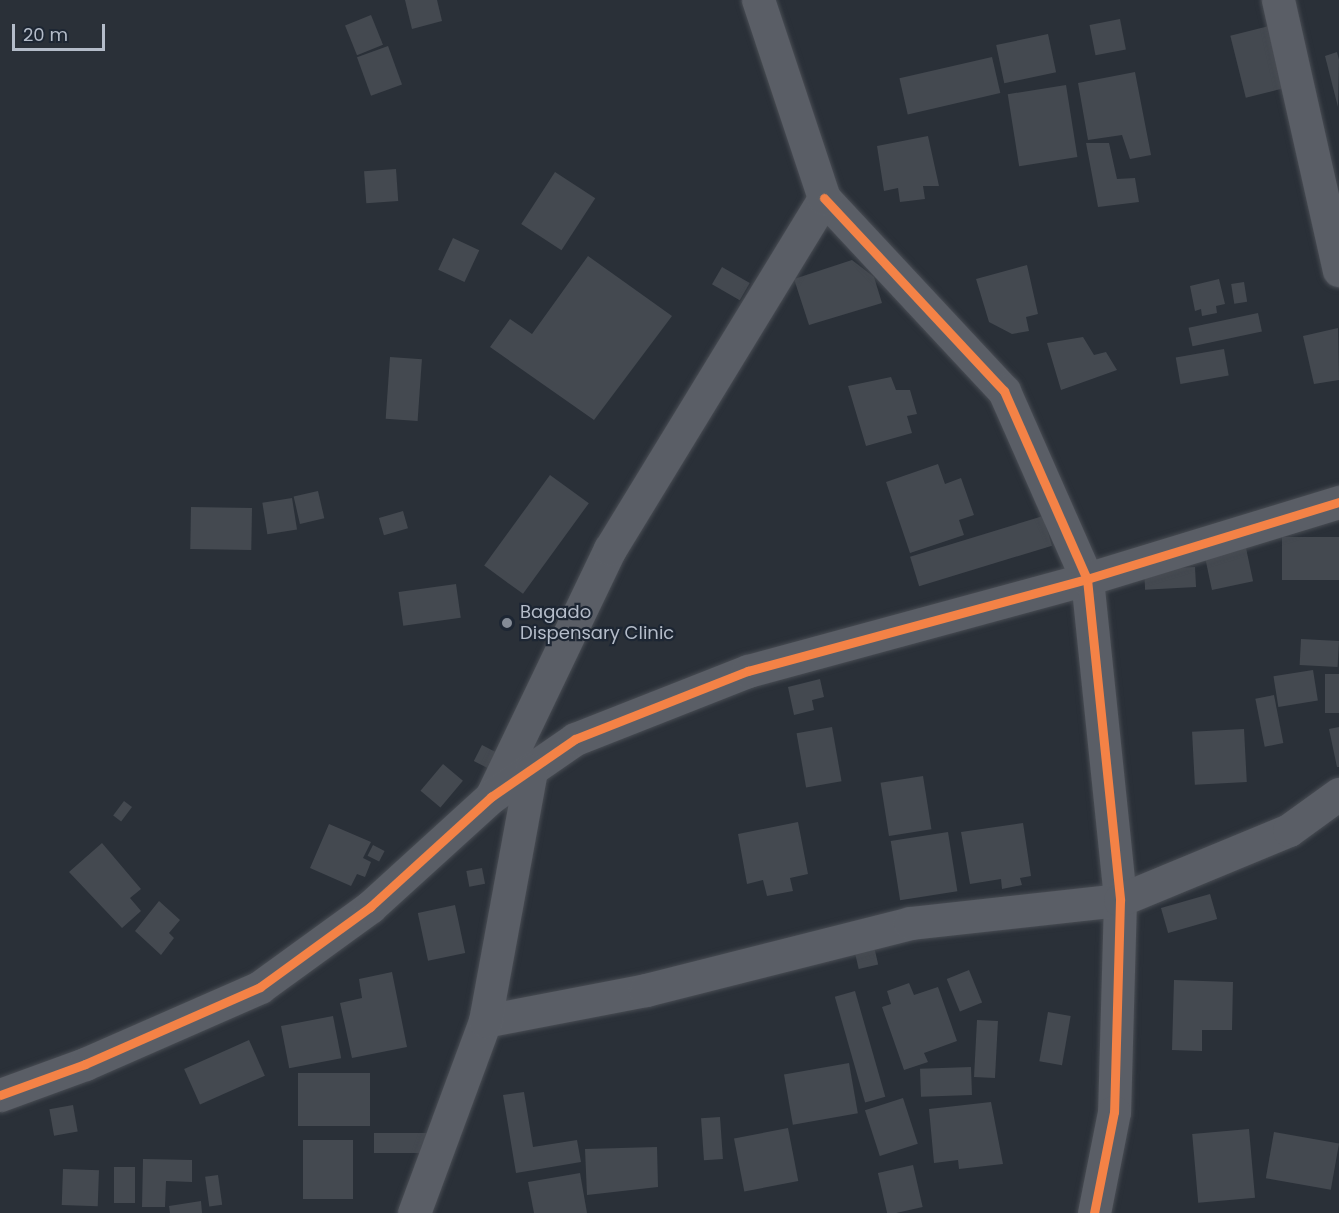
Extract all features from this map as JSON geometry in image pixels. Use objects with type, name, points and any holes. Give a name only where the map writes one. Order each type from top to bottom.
[{"type":"street","points":[[758,0],[824,198],[1004,391],[1087,579],[1120,900],[1114,1112],[1094,1213]]},
{"type":"street","points":[[1278,0],[1339,270]]},
{"type":"street","points":[[491,797],[610,549],[824,198]]},
{"type":"street","points":[[0,1095],[85,1064],[260,987],[370,907],[491,797],[575,739],[748,671],[1087,579],[1339,502]]},
{"type":"street","points":[[414,1213],[485,1022],[531,770]]},
{"type":"street","points":[[485,1022],[646,990],[910,923],[1120,900],[1289,830],[1339,794]]},
{"type":"building","points":[[405,0],[437,0],[442,21],[412,29]]},
{"type":"building","points":[[371,15],[383,45],[357,55],[345,25]]},
{"type":"building","points":[[1120,19],[1126,49],[1095,55],[1090,25]]},
{"type":"building","points":[[1273,25],[1288,87],[1246,98],[1230,36]]},
{"type":"building","points":[[1048,34],[1056,72],[1004,83],[996,45]]},
{"type":"building","points":[[388,46],[402,85],[371,96],[357,57]]},
{"type":"building","points":[[1337,52],[1339,60],[1338,107],[1325,56]]},
{"type":"building","points":[[992,57],[1000,93],[908,114],[899,78]]},
{"type":"building","points":[[1135,72],[1151,155],[1130,159],[1122,135],[1088,140],[1078,83]]},
{"type":"building","points":[[1066,85],[1077,157],[1019,166],[1008,94]]},
{"type":"building","points":[[928,136],[939,186],[923,186],[925,199],[900,202],[898,188],[884,191],[877,146]]},
{"type":"building","points":[[1086,143],[1109,143],[1117,179],[1135,178],[1139,202],[1098,207]]},
{"type":"building","points":[[396,169],[398,201],[366,203],[364,171]]},
{"type":"building","points":[[555,172],[595,198],[561,250],[521,224]]},
{"type":"building","points":[[453,238],[479,250],[464,282],[438,270]]},
{"type":"building","points":[[588,256],[672,316],[594,420],[490,347],[510,319],[532,334]]},
{"type":"building","points":[[852,260],[874,277],[882,303],[809,325],[794,279]]},
{"type":"building","points":[[1027,265],[1038,314],[1026,317],[1029,331],[1012,334],[989,322],[976,279]]},
{"type":"building","points":[[722,267],[750,283],[740,300],[712,284]]},
{"type":"building","points":[[1219,279],[1225,304],[1216,306],[1217,313],[1202,316],[1201,309],[1195,311],[1190,286]]},
{"type":"building","points":[[1244,282],[1247,302],[1234,304],[1231,284]]},
{"type":"building","points":[[1258,313],[1262,332],[1193,346],[1189,328]]},
{"type":"building","points":[[1338,328],[1339,380],[1314,384],[1303,336]]},
{"type":"building","points":[[1083,337],[1094,355],[1106,352],[1117,370],[1061,390],[1047,343]]},
{"type":"building","points":[[1224,349],[1229,376],[1180,384],[1176,358]]},
{"type":"building","points":[[390,357],[422,359],[418,421],[386,419]]},
{"type":"building","points":[[891,377],[896,390],[910,390],[917,414],[907,416],[912,433],[866,446],[848,386]]},
{"type":"building","points":[[938,464],[945,484],[961,478],[974,515],[959,520],[964,535],[910,553],[886,482]]},
{"type":"building","points":[[550,475],[589,503],[523,594],[484,566]]},
{"type":"building","points":[[318,491],[324,518],[300,524],[294,497]]},
{"type":"building","points":[[292,498],[297,530],[267,534],[262,503]]},
{"type":"building","points":[[191,507],[252,508],[251,550],[190,549]]},
{"type":"building","points":[[403,511],[408,528],[384,535],[379,518]]},
{"type":"building","points":[[1043,516],[1052,546],[919,586],[910,557]]},
{"type":"building","points":[[1282,537],[1339,537],[1339,580],[1282,580]]},
{"type":"building","points":[[1246,548],[1253,581],[1212,590],[1205,557]]},
{"type":"building","points":[[1195,567],[1196,587],[1145,590],[1144,570]]},
{"type":"building","points":[[456,584],[461,618],[403,626],[399,592]]},
{"type":"building","points":[[1301,639],[1339,641],[1338,667],[1300,665]]},
{"type":"building","points":[[1313,670],[1318,701],[1278,707],[1273,676]]},
{"type":"building","points":[[1325,674],[1339,674],[1339,713],[1325,713]]},
{"type":"building","points":[[820,679],[824,697],[812,700],[814,710],[794,715],[788,687]]},
{"type":"building","points":[[1274,695],[1283,743],[1265,747],[1255,699]]},
{"type":"building","points":[[832,727],[842,781],[806,787],[797,733]]},
{"type":"building","points":[[1339,727],[1339,767],[1337,767],[1329,729]]},
{"type":"building","points":[[1244,729],[1247,782],[1195,785],[1192,732]]},
{"type":"building","points":[[482,745],[498,753],[490,769],[474,761]]},
{"type":"building","points":[[443,764],[463,781],[440,808],[421,791]]},
{"type":"building","points":[[923,776],[931,829],[889,836],[881,783]]},
{"type":"building","points":[[124,801],[132,807],[121,821],[113,815]]},
{"type":"building","points":[[798,822],[808,874],[790,878],[793,891],[767,896],[763,880],[747,884],[738,834]]},
{"type":"building","points":[[1023,823],[1031,876],[1020,878],[1022,885],[1002,889],[1001,879],[970,884],[961,832]]},
{"type":"building","points":[[329,824],[371,842],[363,858],[371,862],[365,877],[357,874],[351,886],[310,868]]},
{"type":"building","points":[[948,832],[957,891],[900,900],[891,841]]},
{"type":"building","points":[[102,843],[141,889],[130,898],[141,911],[122,928],[69,872]]},
{"type":"building","points":[[373,845],[385,851],[379,862],[368,856]]},
{"type":"building","points":[[482,868],[485,884],[469,887],[466,871]]},
{"type":"building","points":[[1210,894],[1217,919],[1168,933],[1161,908]]},
{"type":"building","points":[[159,901],[180,920],[169,933],[174,938],[161,955],[135,931]]},
{"type":"building","points":[[455,905],[465,953],[428,961],[418,913]]},
{"type":"building","points":[[873,942],[878,964],[859,969],[854,946]]},
{"type":"building","points":[[969,970],[982,1002],[960,1011],[947,979]]},
{"type":"building","points":[[392,972],[407,1047],[352,1058],[340,1003],[362,998],[359,979]]},
{"type":"building","points":[[1174,980],[1233,982],[1232,1030],[1202,1030],[1202,1051],[1172,1050]]},
{"type":"building","points":[[909,983],[914,995],[938,987],[957,1041],[924,1053],[928,1062],[904,1070],[882,1007],[891,1004],[887,991]]},
{"type":"building","points":[[855,991],[885,1097],[865,1103],[835,997]]},
{"type":"building","points":[[1048,1012],[1071,1016],[1062,1065],[1039,1061]]},
{"type":"building","points":[[333,1016],[341,1058],[289,1068],[281,1026]]},
{"type":"building","points":[[977,1020],[998,1021],[995,1078],[974,1077]]},
{"type":"building","points":[[249,1040],[265,1076],[200,1105],[184,1069]]},
{"type":"building","points":[[849,1063],[858,1113],[793,1125],[784,1074]]},
{"type":"building","points":[[971,1067],[972,1095],[921,1097],[920,1069]]},
{"type":"building","points":[[298,1073],[370,1073],[370,1126],[298,1126]]},
{"type":"building","points":[[524,1092],[533,1147],[577,1140],[581,1162],[516,1173],[503,1095]]},
{"type":"building","points":[[903,1098],[918,1144],[880,1156],[865,1110]]},
{"type":"building","points":[[991,1102],[1003,1164],[959,1169],[958,1160],[934,1163],[929,1109]]},
{"type":"building","points":[[73,1105],[78,1132],[54,1136],[49,1109]]},
{"type":"building","points":[[720,1117],[723,1159],[704,1160],[701,1118]]},
{"type":"building","points":[[788,1128],[798,1181],[744,1192],[734,1138]]},
{"type":"building","points":[[1249,1129],[1255,1198],[1198,1203],[1192,1134]]},
{"type":"building","points":[[1274,1132],[1339,1143],[1331,1190],[1266,1178]]},
{"type":"building","points":[[374,1133],[429,1133],[429,1153],[374,1153]]},
{"type":"building","points":[[303,1140],[353,1140],[353,1199],[303,1199]]},
{"type":"building","points":[[657,1147],[658,1187],[587,1195],[585,1149]]},
{"type":"building","points":[[143,1159],[192,1160],[192,1182],[166,1181],[165,1207],[142,1207]]},
{"type":"building","points":[[913,1165],[923,1207],[887,1213],[878,1173]]},
{"type":"building","points":[[114,1167],[135,1167],[135,1203],[114,1203]]},
{"type":"building","points":[[63,1169],[99,1170],[98,1206],[62,1205]]},
{"type":"building","points":[[580,1173],[587,1213],[534,1213],[528,1182]]},
{"type":"building","points":[[218,1175],[222,1205],[209,1207],[205,1177]]},
{"type":"building","points":[[201,1201],[202,1213],[170,1213],[169,1206]]},
{"type":"cycle path","points":[[824,198],[1004,391],[1087,579],[1120,900],[1114,1112],[1094,1213]]},
{"type":"cycle path","points":[[0,1095],[85,1064],[260,987],[370,907],[491,797],[575,739],[748,671],[1087,579],[1339,502]]},
{"type":"place","name":"Bagado Dispensary Clinic","points":[[507,623]]}]
